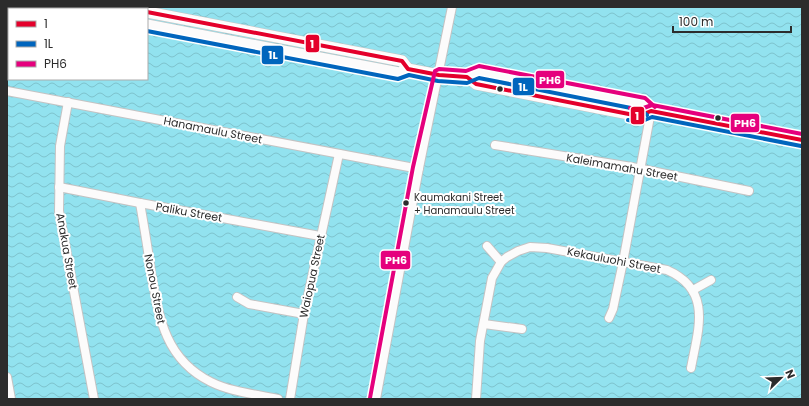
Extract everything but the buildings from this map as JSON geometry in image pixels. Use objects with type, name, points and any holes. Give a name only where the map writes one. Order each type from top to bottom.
[{"type":"main road","points":[[148,12],[402,61],[408,69]]},
{"type":"main road","points":[[148,24],[399,73],[408,69],[439,75],[468,77],[476,84],[639,116],[652,112],[802,140]]},
{"type":"street","points":[[376,399],[419,168],[452,7]]},
{"type":"street","name":"Hanamaulu Street","points":[[7,91],[419,168]]},
{"type":"street","name":"Anakua Street","points":[[68,102],[60,146],[59,211],[94,399]]},
{"type":"street","points":[[609,318],[613,309],[623,262],[652,112]]},
{"type":"street","name":"Kaleimamahu Street","points":[[495,145],[641,169],[749,191]]},
{"type":"street","name":"Waiopua Street","points":[[290,399],[304,314],[339,154]]},
{"type":"street","name":"Paliku Street","points":[[59,187],[320,236]]},
{"type":"street","name":"Nonou Street","points":[[140,203],[159,314],[166,337],[175,351],[191,369],[212,382],[235,390],[278,399]]},
{"type":"street","points":[[487,246],[501,262]]},
{"type":"street","name":"Kekauluohi Street","points":[[476,399],[479,355],[492,278],[501,262],[507,257],[518,250],[530,247],[539,247],[667,270],[680,277],[693,290],[698,301],[700,316],[690,368]]},
{"type":"street","points":[[693,290],[711,280]]},
{"type":"street","points":[[237,297],[249,304],[304,314]]},
{"type":"street","points":[[484,324],[522,329]]},
{"type":"street","points":[[7,377],[11,399]]},
{"type":"water","points":[[7,7],[802,7],[802,399],[7,399]]},
{"type":"transit line","name":"1","points":[[148,12],[402,61],[408,69],[439,75],[467,77],[476,84],[639,116],[651,111],[802,140]]},
{"type":"transit line","name":"1L","points":[[148,31],[398,79],[409,75],[438,81],[467,83],[479,78],[641,110],[647,115]]},
{"type":"transit line","name":"PH6","points":[[370,398],[413,167],[435,71],[439,69],[466,71],[479,66],[645,98],[655,107]]},
{"type":"transit line","name":"PH6","points":[[630,108],[638,110],[652,105],[802,134]]},
{"type":"transit line","name":"1L","points":[[628,120],[640,122],[652,117],[801,146]]},
{"type":"place","name":"Kaumakani Street + Hanamaulu Street","points":[[406,203]]}]
